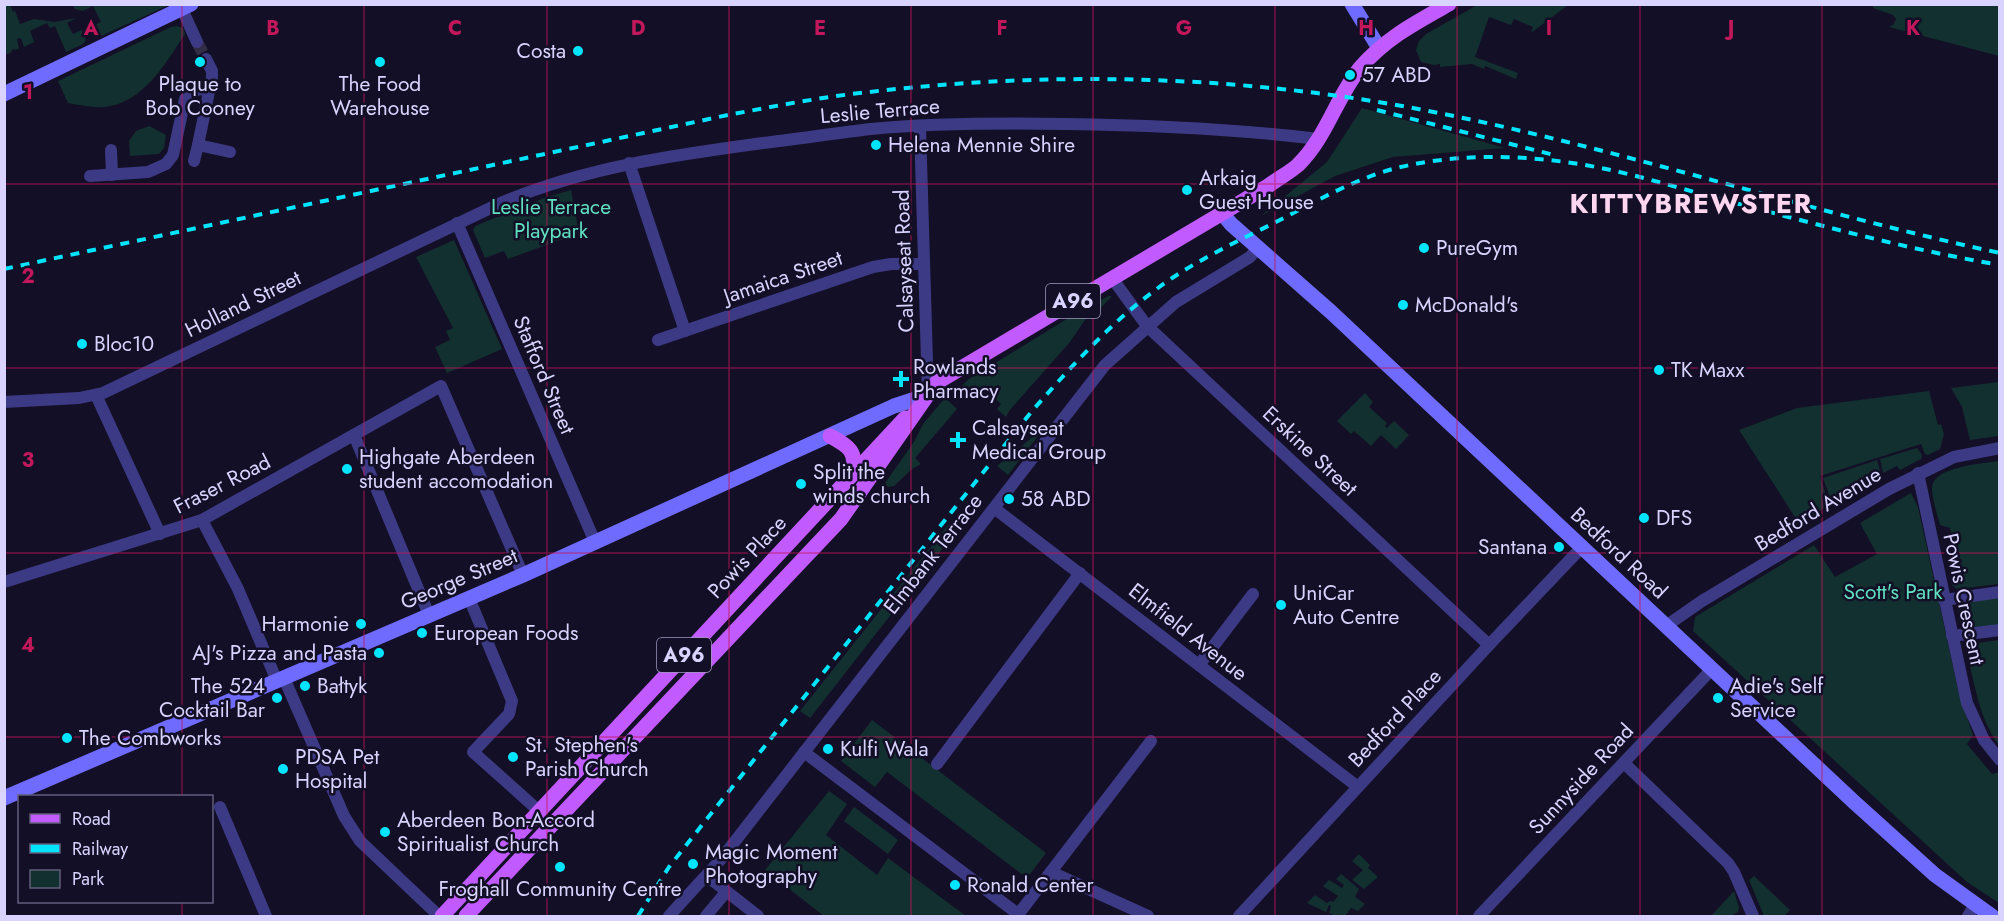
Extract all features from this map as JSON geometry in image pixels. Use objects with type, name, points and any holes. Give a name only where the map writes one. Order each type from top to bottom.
[{"type":"main road","name":"A96","points":[[928,395],[939,381],[1227,219],[1298,165],[1319,138],[1359,70],[1379,48],[1393,36],[1449,4]]},
{"type":"main road","name":"Powis Place","points":[[440,916],[928,395]]},
{"type":"main road","name":"Powis Place","points":[[466,916],[841,519],[928,395]]},
{"type":"main road","points":[[830,436],[843,443],[851,451],[855,466],[852,475]]},
{"type":"street","points":[[1352,4],[1379,48]]},
{"type":"street","points":[[4,94],[186,7],[197,42]]},
{"type":"street","points":[[194,161],[212,71],[206,59]]},
{"type":"street","points":[[90,176],[148,172],[166,164],[173,155],[185,99],[198,90],[209,90]]},
{"type":"street","name":"Leslie Terrace","points":[[457,223],[545,186],[629,163],[840,133],[920,126],[1054,124],[1162,126],[1256,131],[1319,138]]},
{"type":"street","name":"Calsayseat Road","points":[[920,126],[922,264],[928,395]]},
{"type":"street","points":[[198,145],[230,152]]},
{"type":"street","points":[[111,150],[112,174]]},
{"type":"street","points":[[629,163],[685,331]]},
{"type":"street","name":"Bedford Road","points":[[1227,219],[1331,312],[1971,911],[1992,916]]},
{"type":"street","name":"Holland Street","points":[[4,402],[96,395],[457,223]]},
{"type":"street","name":"Stafford Street","points":[[457,223],[595,542]]},
{"type":"street","name":"Elmbank Terrace","points":[[669,916],[706,876],[804,752],[1097,373],[1145,322],[1250,257],[1255,245]]},
{"type":"street","name":"Jamaica Street","points":[[658,340],[873,267],[891,264],[922,264]]},
{"type":"street","name":"Erskine Street","points":[[1115,282],[1145,322],[1489,645]]},
{"type":"street","name":"Fraser Road","points":[[4,582],[202,520],[441,386],[524,575]]},
{"type":"street","points":[[96,395],[160,534]]},
{"type":"street","name":"George Street","points":[[4,798],[524,575],[894,406],[928,395]]},
{"type":"street","points":[[354,435],[429,615]]},
{"type":"street","name":"Bedford Avenue","points":[[1666,626],[1731,583],[1918,473],[1954,457],[2000,448]]},
{"type":"street","name":"Powis Crescent","points":[[1918,473],[1967,703],[1984,740],[2000,760]]},
{"type":"street","name":"Elmfield Avenue","points":[[994,508],[1358,788]]},
{"type":"street","points":[[202,520],[238,589],[355,835],[440,916]]},
{"type":"street","name":"Bedford Place","points":[[1239,916],[1489,645],[1582,548]]},
{"type":"street","points":[[937,764],[1080,573]]},
{"type":"street","points":[[1944,600],[2000,592]]},
{"type":"street","points":[[1199,665],[1253,594]]},
{"type":"street","points":[[469,598],[512,701],[509,714],[473,752],[539,811]]},
{"type":"street","points":[[1952,636],[2000,630]]},
{"type":"street","name":"Sunnyside Road","points":[[1479,916],[1712,669]]},
{"type":"street","points":[[804,752],[1018,915],[1151,741]]},
{"type":"street","points":[[1624,763],[1728,863],[1752,916]]},
{"type":"street","points":[[220,807],[266,916]]},
{"type":"street","points":[[1051,872],[1148,916]]},
{"type":"street","points":[[706,876],[758,916]]},
{"type":"street","points":[[706,916],[726,891]]},
{"type":"green space","points":[[1479,4],[1568,5],[1531,33],[1533,27],[1514,19],[1511,25],[1489,17],[1475,57],[1518,73],[1516,79],[1485,66],[1484,69],[1472,64],[1440,67],[1440,64],[1421,62],[1416,50],[1419,41],[1426,34]]},
{"type":"green space","points":[[4,5],[10,5],[20,24],[34,19],[54,22],[76,18],[67,23],[73,34],[82,30],[86,40],[83,44],[66,52],[55,26],[50,28],[47,23],[30,31],[34,42],[24,47],[21,38],[17,39],[19,49],[11,50],[12,52],[5,55]]},
{"type":"green space","points":[[169,5],[101,36],[96,35],[92,26],[101,22],[93,6],[83,11],[75,9],[73,6]]},
{"type":"green space","points":[[1872,5],[1999,5],[1999,56],[1889,27],[1896,19],[1893,15],[1873,8]]},
{"type":"green space","points":[[177,26],[183,28],[185,34],[152,80],[131,98],[105,107],[68,103],[58,81]]},
{"type":"green space","points":[[1362,108],[1505,148],[1393,157],[1335,176],[1261,216],[1327,162]]},
{"type":"green space","points":[[149,126],[166,135],[164,148],[159,154],[130,156],[129,141],[136,131]]},
{"type":"green space","name":"Leslie Terrace Playpark","points":[[571,190],[579,233],[508,259],[504,251],[485,258],[473,230],[475,226],[544,198]]},
{"type":"green space","points":[[454,240],[502,349],[447,373],[435,347],[450,340],[446,331],[453,328],[416,257]]},
{"type":"green space","points":[[1112,296],[1095,314],[1086,311],[1087,317],[1070,342],[1006,417],[997,409],[1001,404],[984,388],[969,398],[958,389],[969,379],[1083,309]]},
{"type":"green space","points":[[1999,382],[1999,436],[1970,440],[1962,407],[1951,388]]},
{"type":"green space","points":[[1929,391],[1938,425],[1941,424],[1944,434],[1940,449],[1928,455],[1925,454],[1921,444],[1820,476],[1828,502],[1827,506],[1800,525],[1739,430],[1797,408]]},
{"type":"green space","points":[[1365,393],[1373,402],[1369,407],[1387,423],[1385,426],[1387,428],[1394,421],[1409,435],[1396,449],[1381,435],[1371,446],[1354,431],[1351,434],[1337,421]]},
{"type":"green space","points":[[945,398],[957,409],[915,458],[921,464],[912,469],[894,486],[888,487],[885,483],[914,442],[923,424]]},
{"type":"green space","points":[[1045,427],[1008,475],[997,466]]},
{"type":"green space","points":[[1917,448],[1922,455],[1921,459],[1900,470],[1897,466],[1883,473],[1880,459]]},
{"type":"green space","points":[[1877,460],[1882,478],[1846,495],[1843,490],[1830,497],[1823,478]]},
{"type":"green space","points":[[1999,461],[1999,584],[1957,589],[1952,585],[1949,571],[1955,565],[1958,567],[1959,565],[1950,528],[1940,525],[1933,497],[1933,483],[1944,473],[1953,470]]},
{"type":"green space","name":"Scott's Park","points":[[1911,493],[1918,507],[1959,694],[1973,735],[1967,744],[1992,774],[1999,772],[1999,903],[1967,882],[1693,631],[1695,617],[1814,545],[1835,577],[1877,554],[1860,523]]},
{"type":"green space","points":[[949,524],[957,530],[810,718],[800,711]]},
{"type":"green space","points":[[1999,597],[1999,625],[1971,628],[1962,625],[1959,610],[1963,605],[1976,600]]},
{"type":"green space","points":[[2000,640],[1999,745],[1982,713],[1967,653],[1976,644]]},
{"type":"green space","points":[[872,720],[1046,853],[1027,878],[887,772],[875,787],[841,761]]},
{"type":"green space","points":[[829,791],[847,804],[826,835],[877,875],[888,858],[966,916],[824,916],[765,870]]},
{"type":"green space","points":[[854,807],[898,840],[888,854],[844,821]]},
{"type":"green space","points":[[1359,854],[1370,865],[1368,868],[1378,877],[1364,889],[1352,880],[1363,870],[1352,861]]},
{"type":"green space","points":[[1341,874],[1359,889],[1355,897],[1365,904],[1358,911],[1351,908],[1345,916],[1336,916],[1329,913],[1331,906],[1329,905],[1326,912],[1307,903],[1315,895],[1327,903],[1333,902],[1338,896],[1323,886],[1329,880],[1342,888],[1344,885],[1336,879]]},
{"type":"green space","points":[[1754,876],[1790,910],[1784,916],[1764,916],[1749,880]]},
{"type":"green space","points":[[1734,891],[1738,912],[1730,916],[1711,916]]},
{"type":"tunnel","points":[[197,42],[206,59]]},
{"type":"railway","points":[[4,269],[781,105],[851,94],[937,85],[1073,79],[1210,83],[1346,97],[1413,108],[1561,140],[1853,218],[2000,253]]},
{"type":"railway","points":[[1377,110],[1554,155]]},
{"type":"railway","points":[[638,916],[669,867],[1032,411],[1061,378],[1124,316],[1158,288],[1229,246],[1340,189],[1392,169],[1434,161],[1483,157],[1558,161],[1620,172],[1859,235],[2000,265]]},
{"type":"place","name":"Costa","points":[[578,51]]},
{"type":"place","name":"Plaque to Bob Cooney","points":[[200,62]]},
{"type":"place","name":"The Food Warehouse","points":[[380,62]]},
{"type":"place","name":"57 ABD","points":[[1350,75]]},
{"type":"place","name":"Helena Mennie Shire","points":[[876,145]]},
{"type":"place","name":"Arkaig Guest House","points":[[1187,190]]},
{"type":"place","name":"PureGym","points":[[1424,248]]},
{"type":"place","name":"McDonald's","points":[[1403,305]]},
{"type":"place","name":"Bloc10","points":[[82,344]]},
{"type":"place","name":"TK Maxx","points":[[1659,370]]},
{"type":"place","name":"Rowlands Pharmacy","points":[[901,379]]},
{"type":"place","name":"Calsayseat Medical Group","points":[[958,440]]},
{"type":"place","name":"Highgate Aberdeen student accomodation","points":[[347,469]]},
{"type":"place","name":"Split the winds church","points":[[801,484]]},
{"type":"place","name":"58 ABD","points":[[1009,499]]},
{"type":"place","name":"DFS","points":[[1644,518]]},
{"type":"place","name":"Santana","points":[[1559,547]]},
{"type":"place","name":"UniCar Auto Centre","points":[[1281,605]]},
{"type":"place","name":"Harmonie","points":[[361,624]]},
{"type":"place","name":"European Foods","points":[[422,633]]},
{"type":"place","name":"AJ's Pizza and Pasta","points":[[379,653]]},
{"type":"place","name":"Bałtyk","points":[[305,686]]},
{"type":"place","name":"The 524 Cocktail Bar","points":[[277,698]]},
{"type":"place","name":"Adie's Self Service","points":[[1718,698]]},
{"type":"place","name":"The Combworks","points":[[67,738]]},
{"type":"place","name":"Kulfi Wala","points":[[828,749]]},
{"type":"place","name":"St. Stephen's Parish Church","points":[[513,757]]},
{"type":"place","name":"PDSA Pet Hospital","points":[[283,769]]},
{"type":"place","name":"Aberdeen Bon-Accord Spiritualist Church","points":[[385,832]]},
{"type":"place","name":"Magic Moment Photography","points":[[693,864]]},
{"type":"place","name":"Froghall Community Centre","points":[[560,867]]},
{"type":"place","name":"Ronald Center","points":[[955,885]]},
{"type":"district","name":"KITTYBREWSTER","points":[[1691,204]]}]
